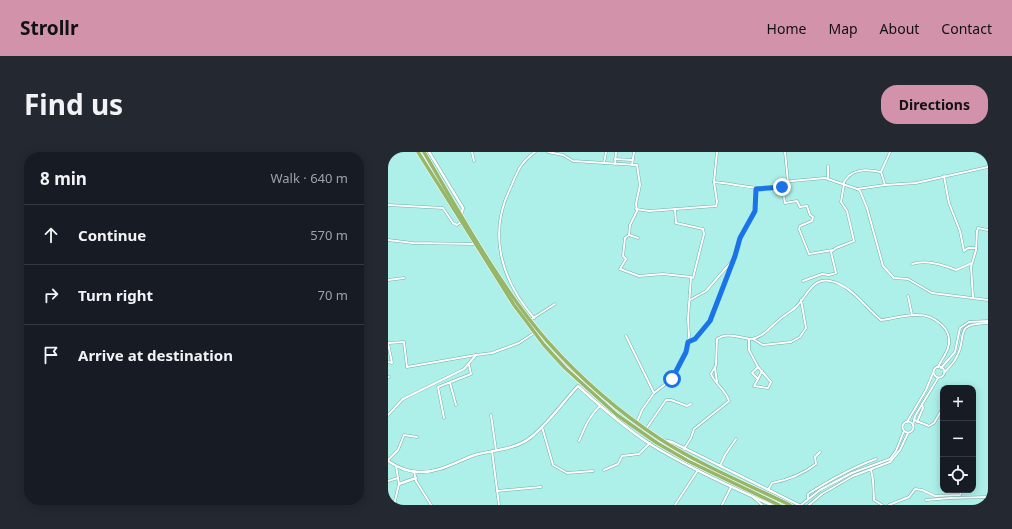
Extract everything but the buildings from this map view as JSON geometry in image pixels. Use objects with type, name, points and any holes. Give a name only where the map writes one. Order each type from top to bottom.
[{"type":"highway","points":[[418,152],[514,305],[534,333],[593,395],[634,427],[688,461],[779,505]]},
{"type":"highway","points":[[424,152],[496,272],[548,342],[585,380],[660,439],[689,456],[766,491],[790,505]]},
{"type":"street","points":[[429,152],[463,208],[462,215]]},
{"type":"street","points":[[472,152],[474,160]]},
{"type":"street","points":[[534,152],[515,173],[501,207],[499,226],[500,251],[507,279],[532,319],[555,304]]},
{"type":"street","points":[[548,152],[563,155],[573,160],[637,165],[640,175],[636,209],[630,225],[629,235],[625,238],[623,256],[626,259],[620,269],[639,276],[651,274],[688,275],[692,277],[692,280]]},
{"type":"street","points":[[604,163],[606,152]]},
{"type":"street","points":[[615,164],[616,152]]},
{"type":"street","points":[[632,165],[634,152]]},
{"type":"street","points":[[636,209],[649,211],[716,206],[718,202],[714,182],[717,152]]},
{"type":"street","points":[[785,152],[788,182]]},
{"type":"street","points":[[886,185],[881,172],[890,152]]},
{"type":"street","points":[[615,159],[632,160]]},
{"type":"street","points":[[828,166],[828,179]]},
{"type":"street","points":[[714,182],[756,189],[782,187],[788,182],[814,178],[828,179],[857,188],[916,183],[988,167]]},
{"type":"street","points":[[782,187],[786,203],[797,201],[800,207],[807,206],[810,215],[813,218],[812,221],[800,226],[799,229],[809,254],[833,250],[854,241],[847,212],[841,202],[844,184],[847,177],[863,169],[881,172]]},
{"type":"street","points":[[944,176],[949,203],[960,232],[964,251],[968,248],[976,248]]},
{"type":"street","points":[[857,188],[860,191],[867,208],[883,266],[894,278],[908,279],[932,293],[988,300]]},
{"type":"street","points":[[688,342],[695,339],[710,321],[740,238],[755,211],[756,189]]},
{"type":"street","points":[[388,205],[443,208],[453,223],[457,225],[461,222]]},
{"type":"street","points":[[637,422],[642,410],[654,393],[672,379],[686,352],[688,342],[688,322],[692,280],[704,234],[702,229],[676,223],[675,210]]},
{"type":"street","points":[[973,297],[972,263],[976,248],[978,228],[988,230]]},
{"type":"street","points":[[629,235],[638,238]]},
{"type":"street","points":[[388,240],[413,243],[475,244]]},
{"type":"street","points":[[803,281],[822,274],[829,275],[836,273],[831,254],[833,250]]},
{"type":"street","points":[[690,300],[701,295],[733,260]]},
{"type":"street","points":[[912,264],[936,264],[956,270],[972,263]]},
{"type":"street","points":[[388,280],[404,278]]},
{"type":"street","points":[[717,383],[715,367],[717,339],[722,336],[753,339],[761,336],[796,307],[805,292],[818,282],[830,281],[840,284],[848,290],[881,320],[895,319],[912,315],[933,318],[940,321],[950,340],[940,367]]},
{"type":"street","points":[[908,296],[912,315]]},
{"type":"street","points":[[753,339],[763,345],[791,342],[800,337],[806,328],[801,300]]},
{"type":"street","points":[[660,439],[672,442],[766,491],[800,505],[820,490],[852,473],[890,459],[896,451],[904,431],[903,425],[907,422],[926,390],[934,370],[940,367],[955,352],[960,328],[968,322],[988,322]]},
{"type":"street","points":[[809,505],[814,499],[834,486],[853,476],[871,470],[894,459],[908,432],[913,430],[914,420],[922,403],[938,378],[943,376],[956,359],[964,329],[973,324],[988,322]]},
{"type":"street","points":[[388,362],[392,363],[388,343],[404,342],[407,367],[492,353],[519,343],[534,333]]},
{"type":"street","points":[[626,336],[654,393]]},
{"type":"street","points":[[749,339],[749,350],[758,367],[762,371],[771,382],[768,388],[758,388],[754,386],[762,371]]},
{"type":"street","points":[[388,415],[403,399],[434,385],[469,366],[476,355]]},
{"type":"street","points":[[444,418],[438,387],[471,374],[469,366]]},
{"type":"street","points":[[684,449],[691,438],[694,428],[729,401],[711,374],[715,367]]},
{"type":"street","points":[[758,367],[752,373],[758,379]]},
{"type":"street","points":[[940,367],[944,373]]},
{"type":"street","points":[[933,373],[938,378]]},
{"type":"street","points":[[450,383],[456,405]]},
{"type":"street","points":[[417,436],[404,434],[398,450],[388,461],[396,466],[424,472],[450,466],[462,460],[518,445],[530,438],[542,427],[578,386],[600,406],[650,443],[731,487],[771,505]]},
{"type":"street","points":[[646,429],[666,400],[671,400],[687,406],[691,404]]},
{"type":"street","points":[[917,422],[923,408],[922,403]]},
{"type":"street","points":[[579,441],[591,414],[600,406]]},
{"type":"street","points":[[914,420],[930,426],[934,423],[940,413]]},
{"type":"street","points":[[491,415],[496,450]]},
{"type":"street","points":[[907,422],[913,425]]},
{"type":"street","points":[[542,427],[553,465],[567,473],[593,471]]},
{"type":"street","points":[[904,431],[908,432]]},
{"type":"street","points":[[720,467],[725,455],[736,439]]},
{"type":"street","points":[[604,470],[618,464],[622,456],[639,454],[650,443]]},
{"type":"street","points":[[492,451],[499,505]]},
{"type":"street","points":[[766,491],[772,483],[784,480],[811,468],[816,464],[815,457],[820,452]]},
{"type":"street","points":[[808,499],[808,494],[850,468],[876,459]]},
{"type":"street","points":[[394,505],[399,484],[396,466]]},
{"type":"street","points":[[675,505],[698,470]]},
{"type":"street","points":[[871,470],[874,484],[874,500],[882,505]]},
{"type":"street","points":[[414,471],[416,478],[431,505]]},
{"type":"street","points":[[388,481],[398,478]]},
{"type":"street","points":[[399,484],[416,478]]},
{"type":"street","points":[[497,491],[541,487]]},
{"type":"street","points":[[722,505],[731,487]]},
{"type":"street","points":[[888,505],[909,497],[916,489],[939,497],[988,497]]},
{"type":"street","points":[[926,500],[960,495],[961,493]]},
{"type":"street","points":[[753,498],[762,505]]},
{"type":"route","points":[[672,379],[680,359],[686,352],[688,342],[695,339],[710,321],[717,299],[735,256],[740,238],[749,220],[754,214],[756,189],[782,187]]}]
